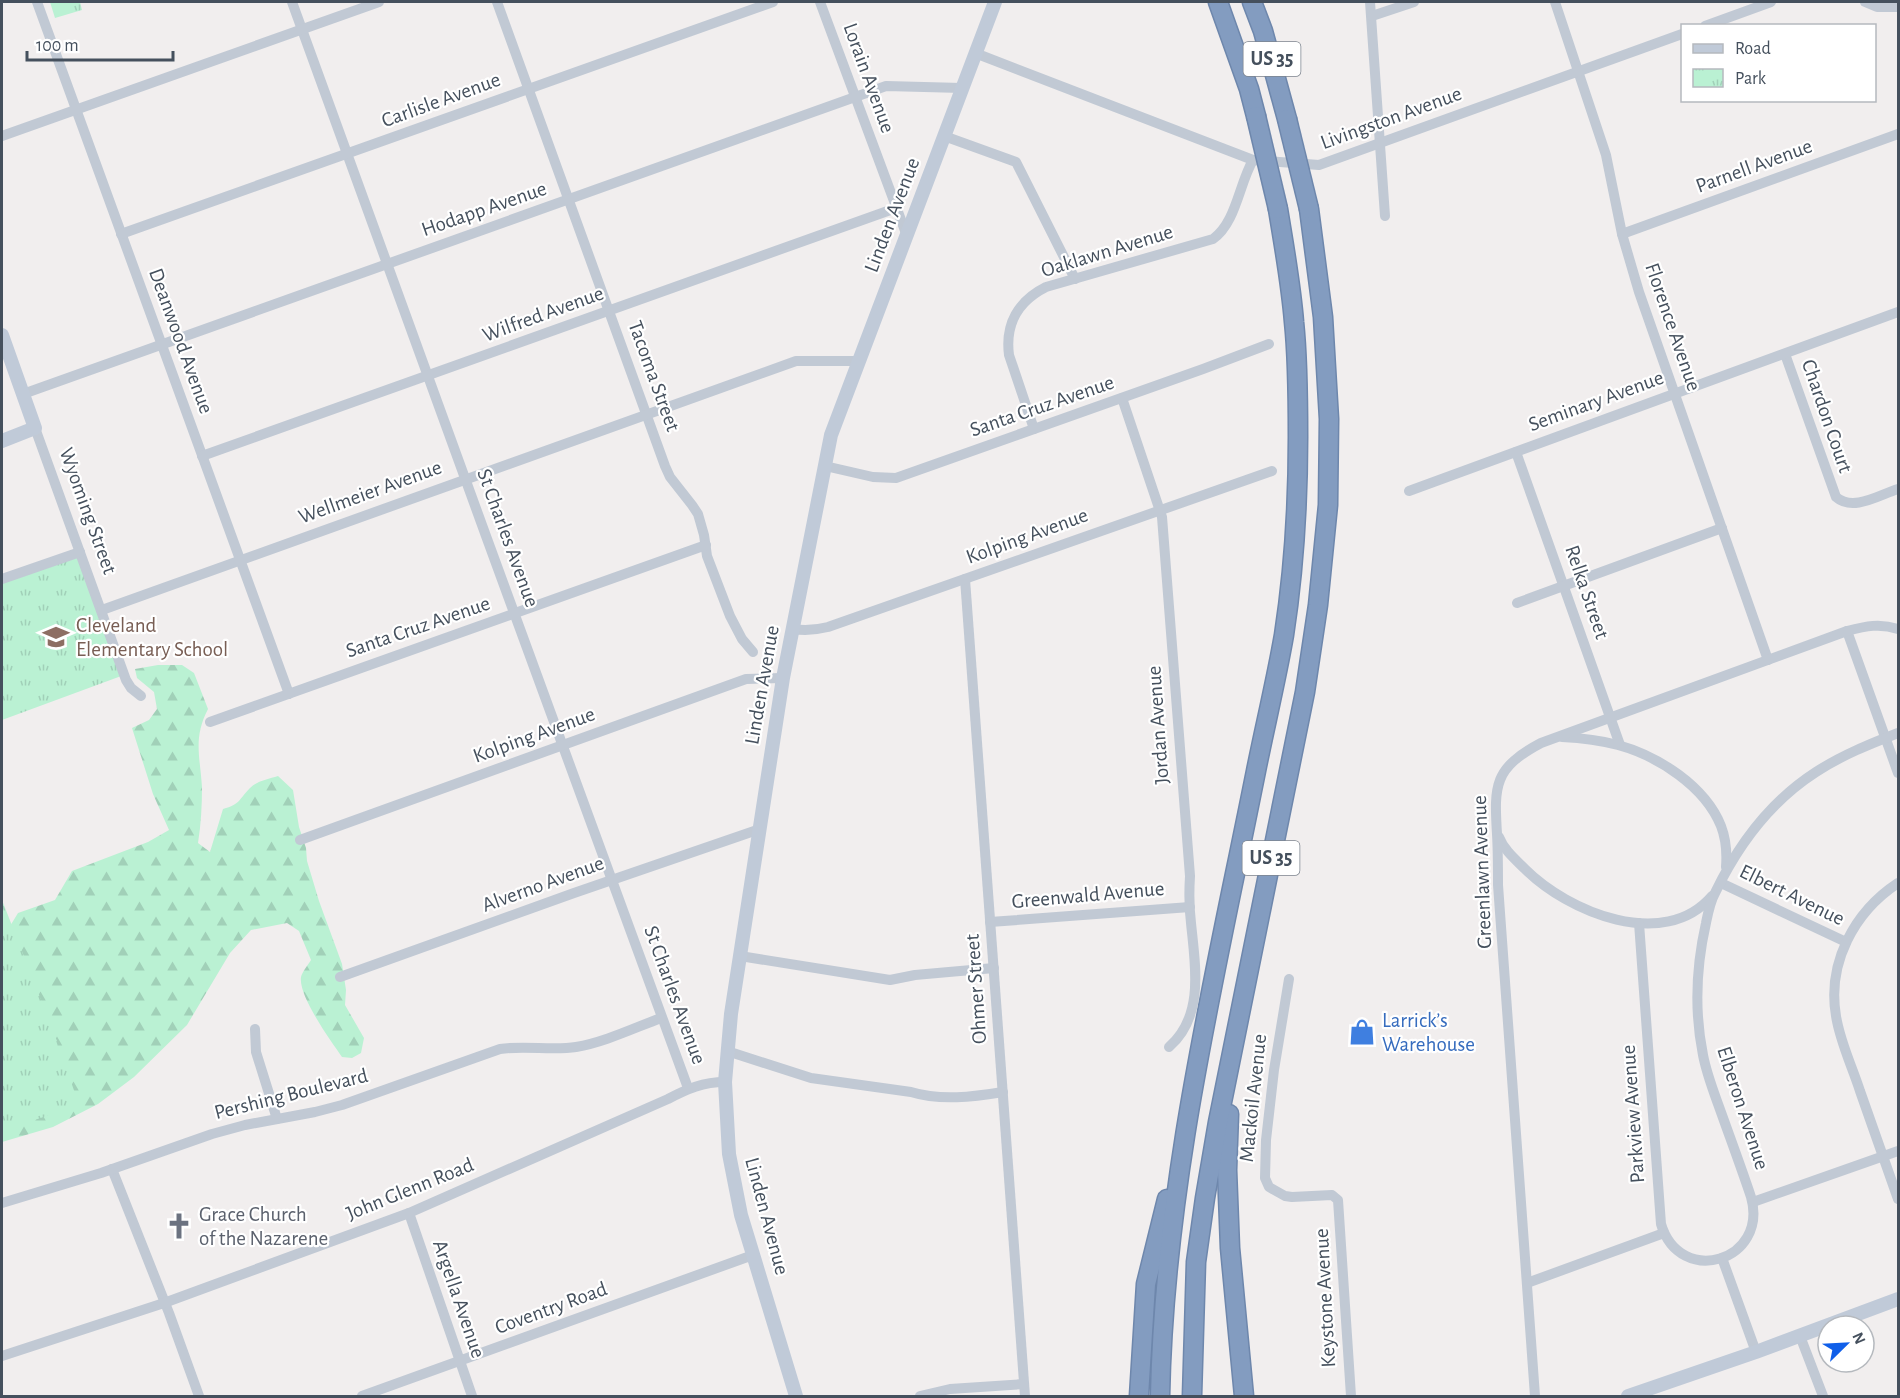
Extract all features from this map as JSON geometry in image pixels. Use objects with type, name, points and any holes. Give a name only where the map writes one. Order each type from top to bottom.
[{"type":"highway","name":"US 35","points":[[1160,1396],[1161,1347],[1182,1156],[1284,634],[1295,536],[1298,400],[1295,324],[1278,209],[1256,116],[1249,89],[1218,2]]},
{"type":"highway","name":"US 35","points":[[1192,1396],[1196,1262],[1214,1143],[1305,692],[1318,604],[1328,505],[1329,419],[1318,267],[1309,209],[1287,119],[1269,51],[1252,2]]},
{"type":"highway","points":[[1232,1055],[1227,1170],[1230,1248],[1244,1396]]},
{"type":"highway","points":[[1139,1396],[1146,1284],[1195,1083]]},
{"type":"main road","name":"Linden Avenue","points":[[796,1396],[741,1215],[729,1154],[725,1082],[740,956],[783,678],[831,435],[995,2]]},
{"type":"main road","name":"Wyoming Street","points":[[2,335],[35,428]]},
{"type":"main road","points":[[2,441],[35,428]]},
{"type":"main road","points":[[1628,1396],[1899,1299]]},
{"type":"street","name":"Deanwood Avenue","points":[[37,2],[288,694]]},
{"type":"street","name":"St Charles Avenue","points":[[292,2],[688,1088]]},
{"type":"street","points":[[2,136],[379,2]]},
{"type":"street","name":"Tacoma Street","points":[[498,2],[670,477],[698,514],[707,556],[734,623],[742,639],[753,652]]},
{"type":"street","name":"Carlisle Avenue","points":[[121,234],[773,2]]},
{"type":"street","name":"Lorain Avenue","points":[[820,2],[907,236]]},
{"type":"street","points":[[1370,2],[1385,216]]},
{"type":"street","points":[[1372,16],[1414,2]]},
{"type":"street","name":"Florence Avenue","points":[[1555,2],[1606,155],[1622,234],[1639,292],[1768,660]]},
{"type":"street","points":[[1710,24],[1771,2]]},
{"type":"street","points":[[1865,2],[1877,7],[1899,7]]},
{"type":"street","name":"Livingston Avenue","points":[[975,53],[1253,160],[1319,165],[1681,35]]},
{"type":"street","name":"Hodapp Avenue","points":[[23,394],[855,97],[893,86],[963,88]]},
{"type":"street","name":"Parnell Avenue","points":[[1622,234],[1899,134]]},
{"type":"street","points":[[944,136],[1016,162],[1075,279]]},
{"type":"street","name":"Oaklawn Avenue","points":[[1034,429],[1009,355],[1011,323],[1020,307],[1036,292],[1213,239],[1227,224],[1253,160]]},
{"type":"street","name":"Wilfred Avenue","points":[[202,456],[896,208]]},
{"type":"street","name":"Seminary Avenue","points":[[1408,491],[1899,312]]},
{"type":"street","name":"Santa Cruz Avenue","points":[[825,466],[873,477],[896,478],[1269,344]]},
{"type":"street","name":"Chardon Court","points":[[1785,354],[1836,497],[1841,502],[1855,504],[1898,489]]},
{"type":"street","name":"Wellmeier Avenue","points":[[102,610],[796,361],[858,362]]},
{"type":"street","name":"Jordan Avenue","points":[[1122,398],[1160,509],[1167,555],[1173,665],[1190,876],[1190,907],[1196,961],[1196,992],[1186,1026],[1169,1047]]},
{"type":"street","name":"Wyoming Street","points":[[35,428],[126,680],[131,688],[141,696]]},
{"type":"street","name":"Relka Street","points":[[1516,452],[1620,746]]},
{"type":"street","name":"Kolping Avenue","points":[[794,629],[804,631],[828,627],[1272,471]]},
{"type":"street","points":[[1517,603],[1722,528]]},
{"type":"street","name":"Santa Cruz Avenue","points":[[210,722],[706,545]]},
{"type":"street","points":[[2,579],[80,552]]},
{"type":"street","name":"Ohmer Street","points":[[965,579],[1025,1396]]},
{"type":"street","name":"Greenlawn Avenue","points":[[1535,1396],[1498,885],[1495,806],[1500,777],[1524,752],[1557,737],[1847,631],[1877,624],[1899,628]]},
{"type":"street","points":[[1847,631],[1899,773]]},
{"type":"street","name":"Kolping Avenue","points":[[300,840],[746,679],[783,678]]},
{"type":"street","name":"Elberon Avenue","points":[[1722,1258],[1739,1248],[1750,1233],[1753,1202],[1709,1078],[1698,1024],[1696,1006],[1698,964],[1714,894],[1747,839],[1763,819],[1796,786],[1829,763],[1899,733]]},
{"type":"street","points":[[1557,737],[1600,741],[1620,746],[1639,753],[1674,772],[1691,785],[1715,814],[1725,838],[1726,871]]},
{"type":"street","name":"Alverno Avenue","points":[[340,977],[760,829]]},
{"type":"street","points":[[1497,832],[1509,854],[1533,877],[1556,894],[1590,911],[1620,920],[1639,923],[1662,922],[1688,915],[1699,909],[1714,894]]},
{"type":"street","name":"Elbert Avenue","points":[[1721,883],[1846,942]]},
{"type":"street","points":[[1899,883],[1871,904],[1862,915],[1846,942],[1837,969],[1835,986],[1836,1017],[1840,1032],[1899,1199]]},
{"type":"street","name":"Greenwald Avenue","points":[[990,922],[1190,907]]},
{"type":"street","name":"Parkview Avenue","points":[[1639,923],[1659,1210],[1664,1233]]},
{"type":"street","points":[[740,956],[890,980],[915,975],[994,968]]},
{"type":"street","name":"Mackoil Avenue","points":[[1288,979],[1274,1070],[1265,1150],[1265,1178],[1269,1187],[1284,1196],[1332,1195],[1336,1197]]},
{"type":"street","name":"Pershing Boulevard","points":[[2,1203],[112,1169],[212,1134],[342,1105],[500,1049],[575,1047],[661,1018]]},
{"type":"street","points":[[255,1029],[256,1052],[277,1119]]},
{"type":"street","points":[[727,1051],[811,1078],[911,1092],[924,1096],[939,1098],[1003,1092]]},
{"type":"street","name":"John Glenn Road","points":[[2,1356],[164,1303],[409,1213],[668,1099],[688,1088],[710,1082],[725,1082]]},
{"type":"street","points":[[1753,1202],[1899,1151]]},
{"type":"street","points":[[112,1169],[199,1396]]},
{"type":"street","name":"Keystone Avenue","points":[[1336,1197],[1339,1212],[1351,1396]]},
{"type":"street","name":"Argella Avenue","points":[[409,1213],[472,1396]]},
{"type":"street","points":[[1527,1283],[1664,1233],[1673,1247],[1691,1258],[1703,1261],[1722,1258],[1756,1352]]},
{"type":"street","name":"Coventry Road","points":[[362,1396],[753,1255]]},
{"type":"street","points":[[1800,1336],[1823,1396]]},
{"type":"street","points":[[920,1396],[950,1389],[1024,1384]]},
{"type":"green space","points":[[50,2],[80,2],[82,10],[55,18]]},
{"type":"green space","name":"Cleveland Elementary School","points":[[80,552],[124,675],[2,720],[2,579]]},
{"type":"green space","points":[[158,665],[182,665],[194,673],[208,709],[203,719],[199,738],[202,794],[198,843],[210,852],[223,809],[236,803],[250,788],[263,780],[278,776],[293,790],[307,861],[342,964],[346,990],[345,1005],[364,1038],[361,1053],[352,1058],[342,1057],[310,1006],[301,985],[301,977],[311,960],[299,931],[287,923],[251,930],[230,953],[187,1025],[134,1077],[98,1104],[53,1127],[2,1142],[4,936],[18,913],[55,900],[72,871],[148,842],[169,830],[153,794],[132,728],[149,720],[157,709],[154,692],[137,678],[135,669]]},
{"type":"green space","points":[[2,900],[57,1041],[79,1105],[2,1131]]},
{"type":"place","name":"Cleveland Elementary School","points":[[56,637]]},
{"type":"place","name":"Larrick’s Warehouse","points":[[1362,1032]]},
{"type":"place","name":"Grace Church of the Nazarene","points":[[179,1226]]}]
